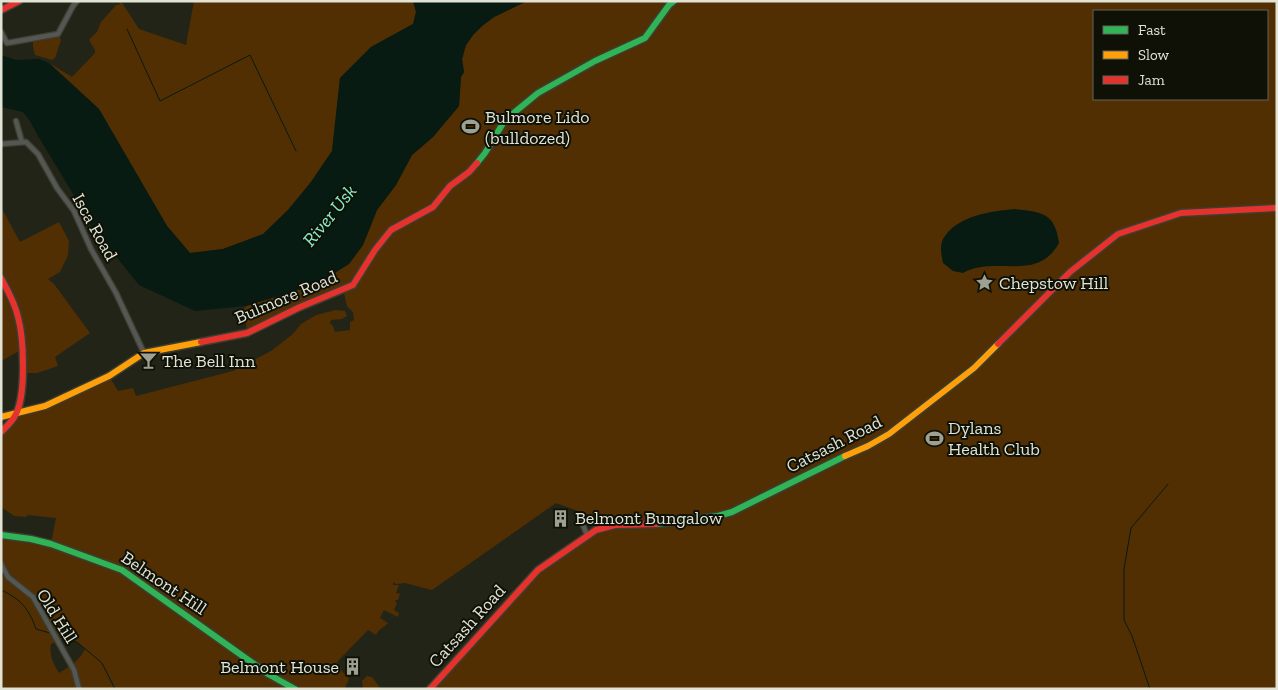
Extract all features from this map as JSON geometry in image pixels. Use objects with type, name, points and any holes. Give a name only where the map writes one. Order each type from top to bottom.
[{"type":"street","points":[[1,10],[19,1]]},
{"type":"street","points":[[1,32],[7,43],[58,34],[77,1]]},
{"type":"street","name":"Bulmore Road","points":[[1,417],[45,406],[107,377],[144,353],[247,333],[300,307],[353,285],[375,250],[391,230],[433,207],[450,186],[469,172],[485,154],[504,120],[538,94],[595,60],[645,38],[674,1]]},
{"type":"street","points":[[1,144],[22,142],[16,121]]},
{"type":"street","name":"Isca Road","points":[[22,142],[26,142],[34,148],[59,192],[74,211],[144,353]]},
{"type":"street","name":"Catsash Road","points":[[430,689],[538,570],[587,535],[596,530],[615,525],[666,524],[725,514],[868,446],[889,434],[974,368],[1070,272],[1118,234],[1181,213],[1277,208]]},
{"type":"street","points":[[1,278],[12,300],[20,325],[22,373],[20,402],[16,413],[1,432]]},
{"type":"street","points":[[581,520],[587,535]]},
{"type":"street","name":"Belmont Hill","points":[[1,535],[51,544],[122,570],[268,674],[295,689]]},
{"type":"street","name":"Old Hill","points":[[1,564],[8,577],[33,597],[74,670],[79,689]]},
{"type":"shaded area","points":[[121,1],[139,29],[186,45],[194,1],[413,1],[416,12],[413,24],[371,47],[340,78],[332,151],[311,182],[288,210],[263,234],[223,249],[190,253],[167,226],[99,109],[49,63],[72,77],[95,53],[89,40],[97,32],[101,22]]},
{"type":"shaded area","points":[[527,1],[1277,1],[1277,689],[433,689],[538,570],[575,542],[614,524],[556,503],[432,590],[393,582],[393,585],[399,585],[396,593],[400,594],[395,602],[397,603],[394,610],[399,613],[398,617],[384,610],[380,618],[388,623],[376,635],[368,630],[337,662],[340,669],[349,679],[345,688],[302,689],[286,682],[269,678],[288,689],[1,689],[1,576],[8,577],[1,564],[1,535],[51,544],[56,518],[27,515],[27,517],[14,516],[1,507],[1,432],[16,413],[45,406],[109,376],[118,391],[133,388],[136,396],[233,371],[271,351],[293,334],[301,324],[316,315],[335,310],[345,311],[347,316],[342,319],[331,320],[330,323],[335,332],[350,330],[350,322],[354,320],[353,312],[347,306],[343,289],[247,333],[246,323],[240,313],[246,306],[304,288],[328,277],[349,264],[363,245],[377,210],[396,185],[412,155],[433,137],[459,106],[461,77],[464,72],[462,59],[466,45],[482,26],[494,17]],"holes":[[[63,638],[77,642],[85,649],[83,653],[70,666],[59,673],[52,659],[51,644]]]},
{"type":"shaded area","points":[[58,34],[61,40],[55,58],[52,60],[35,55],[33,40]]},
{"type":"shaded area","points":[[1,207],[20,242],[59,222],[69,241],[68,255],[60,272],[48,279],[54,284],[90,333],[55,357],[58,366],[37,373],[22,373],[21,350],[1,361]]},
{"type":"shaded area","points":[[367,676],[372,677],[381,689],[363,689],[362,681]]},
{"type":"water","name":"River Usk","points":[[413,1],[527,1],[494,17],[473,35],[466,45],[462,59],[464,72],[461,77],[459,106],[433,137],[412,155],[396,185],[377,210],[363,245],[349,264],[328,277],[304,288],[246,306],[195,311],[139,285],[88,222],[30,121],[23,112],[1,107],[1,55],[16,60],[39,59],[49,63],[99,109],[167,226],[190,253],[223,249],[263,234],[288,210],[311,182],[332,151],[340,78],[371,47],[413,24],[416,12]]},
{"type":"water","points":[[1014,209],[1032,211],[1050,219],[1057,233],[1059,243],[1050,255],[1039,262],[1028,265],[989,266],[963,273],[953,271],[943,263],[941,245],[951,229],[976,216]]},
{"type":"waterway","points":[[127,29],[160,101],[250,55],[296,151]]},
{"type":"waterway","points":[[1150,689],[1132,636],[1124,620],[1124,569],[1131,528],[1168,484]]},
{"type":"waterway","points":[[1,590],[14,597],[23,605],[36,629],[50,633]]},
{"type":"waterway","points":[[57,636],[77,642],[102,663],[115,689]]},
{"type":"traffic: fast","points":[[477,163],[505,120],[538,93],[595,61],[645,38],[674,1]]},
{"type":"traffic: fast","points":[[656,524],[718,516],[732,512],[845,456]]},
{"type":"traffic: fast","points":[[1,535],[51,544],[122,570],[268,674],[295,689]]},
{"type":"traffic: slow","points":[[1,417],[45,406],[109,376],[144,353],[201,342]]},
{"type":"traffic: slow","points":[[845,456],[889,434],[974,368],[998,344]]},
{"type":"traffic: jam","points":[[1,10],[19,1]]},
{"type":"traffic: jam","points":[[201,342],[247,333],[300,307],[353,285],[375,250],[391,230],[433,207],[450,186],[469,172],[477,163]]},
{"type":"traffic: jam","points":[[998,344],[1070,272],[1118,234],[1181,213],[1277,208]]},
{"type":"traffic: jam","points":[[1,278],[18,317],[22,339],[23,366],[19,405],[13,419],[1,432]]},
{"type":"traffic: jam","points":[[430,689],[538,570],[596,530],[615,525],[656,524]]},
{"type":"place","name":"Bulmore Lido (bulldozed)","points":[[471,127]]},
{"type":"place","name":"Chepstow Hill","points":[[985,283]]},
{"type":"place","name":"The Bell Inn","points":[[148,361]]},
{"type":"place","name":"Dylans Health Club","points":[[934,438]]},
{"type":"place","name":"Belmont Bungalow","points":[[561,518]]},
{"type":"place","name":"Belmont House","points":[[353,667]]}]
